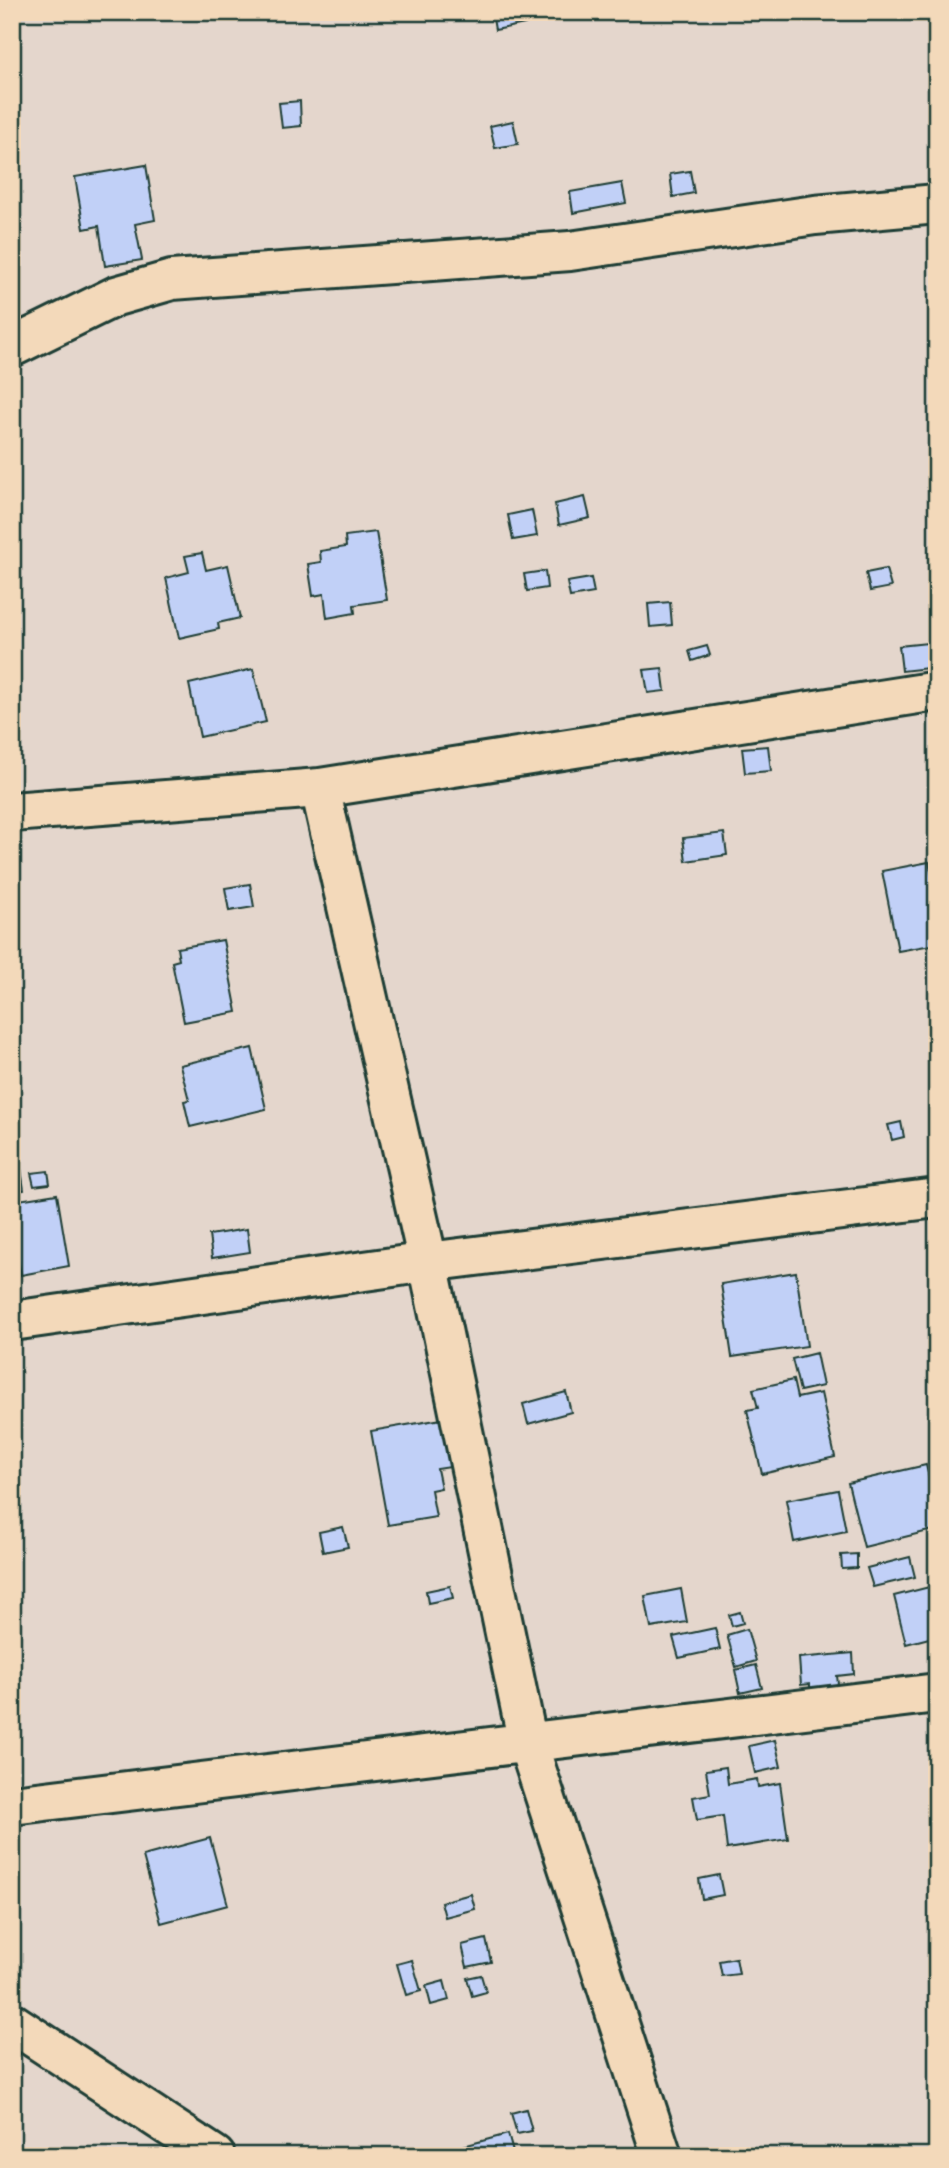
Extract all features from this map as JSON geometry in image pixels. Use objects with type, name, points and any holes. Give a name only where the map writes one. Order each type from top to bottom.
[{"type":"street","points":[[12,347],[116,296],[172,280],[569,251],[815,215],[937,204]]},
{"type":"street","points":[[12,812],[320,788],[937,691]]},
{"type":"street","points":[[320,788],[428,1262],[528,1744],[662,2156]]},
{"type":"street","points":[[12,1321],[428,1262],[937,1198]]},
{"type":"street","points":[[12,1805],[937,1693]]},
{"type":"street","points":[[12,2023],[215,2156]]},
{"type":"building","points":[[492,12],[523,12],[525,24],[495,30]]},
{"type":"building","points":[[300,101],[301,126],[282,128],[279,103]]},
{"type":"building","points":[[513,121],[518,144],[495,148],[490,126]]},
{"type":"building","points":[[146,165],[155,220],[135,224],[142,260],[105,266],[99,226],[84,229],[75,177]]},
{"type":"building","points":[[690,171],[694,193],[673,197],[670,174]]},
{"type":"building","points":[[622,183],[626,203],[573,213],[570,192]]},
{"type":"building","points":[[585,497],[590,518],[559,525],[555,504]]},
{"type":"building","points":[[532,510],[537,536],[513,540],[508,515]]},
{"type":"building","points":[[376,532],[387,600],[354,605],[355,613],[327,618],[324,594],[313,596],[308,564],[321,562],[320,551],[346,547],[345,536]]},
{"type":"building","points":[[202,553],[206,570],[228,565],[240,618],[218,623],[219,629],[179,638],[166,578],[189,572],[185,556]]},
{"type":"building","points":[[886,569],[891,587],[870,591],[866,573]]},
{"type":"building","points":[[545,571],[547,588],[527,591],[524,574]]},
{"type":"building","points":[[591,578],[594,593],[570,597],[567,582]]},
{"type":"building","points":[[670,602],[672,625],[650,627],[648,604]]},
{"type":"building","points":[[937,642],[937,667],[902,671],[899,646]]},
{"type":"building","points":[[707,646],[710,655],[692,661],[689,651]]},
{"type":"building","points":[[662,668],[665,691],[648,693],[644,670]]},
{"type":"building","points":[[253,669],[266,722],[200,737],[189,684]]},
{"type":"building","points":[[768,746],[771,771],[745,773],[742,748]]},
{"type":"building","points":[[724,833],[727,855],[686,861],[683,838]]},
{"type":"building","points":[[929,862],[937,901],[937,944],[898,951],[882,871]]},
{"type":"building","points":[[250,884],[254,907],[229,911],[225,888]]},
{"type":"building","points":[[223,940],[237,1012],[184,1022],[172,962],[179,960],[177,948]]},
{"type":"building","points":[[252,1048],[266,1109],[190,1127],[184,1101],[189,1100],[180,1065]]},
{"type":"building","points":[[901,1122],[904,1137],[892,1140],[888,1125]]},
{"type":"building","points":[[21,1169],[24,1190],[12,1192],[12,1170]]},
{"type":"building","points":[[48,1171],[50,1184],[34,1186],[31,1173]]},
{"type":"building","points":[[57,1194],[69,1266],[21,1275],[12,1226],[12,1201]]},
{"type":"building","points":[[247,1229],[250,1252],[212,1258],[209,1235]]},
{"type":"building","points":[[796,1272],[807,1346],[732,1357],[721,1284]]},
{"type":"building","points":[[816,1353],[823,1386],[800,1391],[792,1359]]},
{"type":"building","points":[[793,1380],[797,1398],[821,1393],[835,1457],[762,1474],[747,1410],[758,1408],[753,1389]]},
{"type":"building","points":[[566,1392],[571,1412],[528,1424],[523,1404]]},
{"type":"building","points":[[448,1418],[457,1466],[437,1469],[441,1488],[431,1490],[436,1517],[388,1525],[371,1431]]},
{"type":"building","points":[[926,1465],[937,1511],[937,1529],[864,1547],[848,1483]]},
{"type":"building","points":[[838,1490],[846,1531],[794,1542],[786,1500]]},
{"type":"building","points":[[343,1527],[348,1547],[323,1552],[319,1532]]},
{"type":"building","points":[[857,1554],[857,1568],[842,1569],[841,1555]]},
{"type":"building","points":[[910,1557],[915,1577],[873,1587],[867,1568]]},
{"type":"building","points":[[937,1585],[937,1636],[906,1644],[894,1596]]},
{"type":"building","points":[[450,1586],[453,1598],[428,1603],[426,1591]]},
{"type":"building","points":[[681,1589],[687,1622],[651,1628],[645,1596]]},
{"type":"building","points":[[740,1612],[743,1623],[732,1626],[729,1615]]},
{"type":"building","points":[[715,1628],[720,1649],[679,1658],[673,1637]]},
{"type":"building","points":[[747,1629],[756,1661],[736,1667],[727,1635]]},
{"type":"building","points":[[853,1653],[854,1674],[837,1676],[839,1692],[810,1694],[810,1684],[801,1685],[799,1658]]},
{"type":"building","points":[[756,1665],[762,1688],[740,1693],[735,1670]]},
{"type":"building","points":[[775,1740],[781,1767],[755,1773],[749,1746]]},
{"type":"building","points":[[726,1767],[728,1784],[757,1779],[758,1787],[780,1783],[788,1839],[727,1849],[723,1816],[697,1820],[693,1797],[710,1794],[706,1770]]},
{"type":"building","points":[[210,1838],[228,1905],[161,1923],[143,1856]]},
{"type":"building","points":[[719,1875],[723,1895],[702,1899],[699,1879]]},
{"type":"building","points":[[471,1894],[475,1909],[445,1917],[441,1902]]},
{"type":"building","points":[[486,1939],[491,1962],[467,1967],[462,1945]]},
{"type":"building","points":[[736,1958],[739,1974],[722,1976],[719,1961]]},
{"type":"building","points":[[412,1960],[421,1991],[406,1995],[397,1964]]},
{"type":"building","points":[[481,1975],[486,1992],[472,1996],[467,1978]]},
{"type":"building","points":[[444,1981],[449,2000],[431,2005],[426,1986]]},
{"type":"building","points":[[526,2109],[532,2131],[517,2134],[511,2113]]},
{"type":"building","points":[[508,2134],[514,2156],[458,2156],[456,2148]]}]
